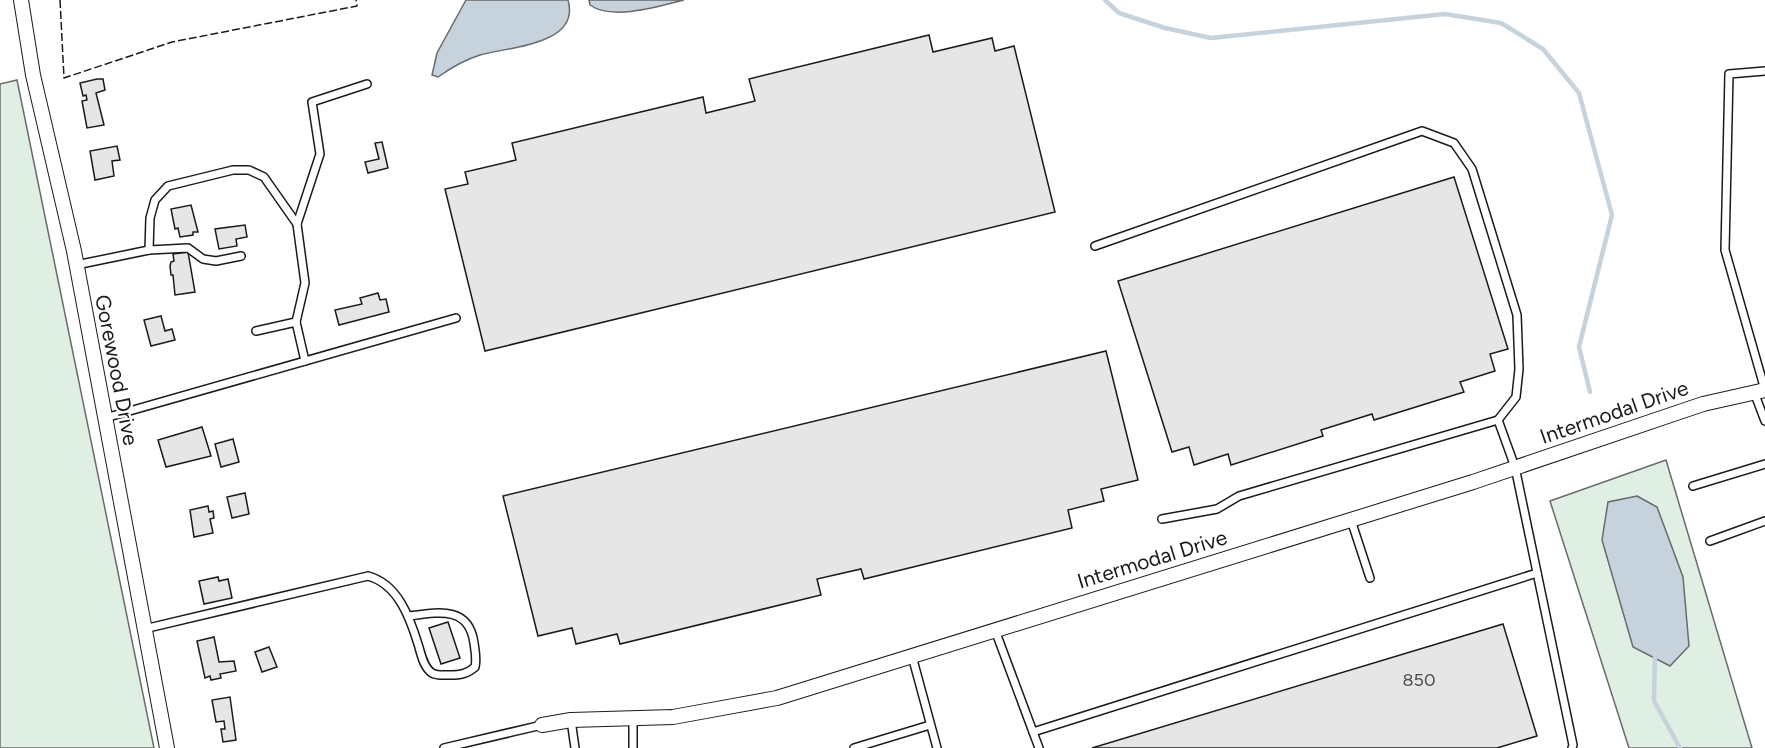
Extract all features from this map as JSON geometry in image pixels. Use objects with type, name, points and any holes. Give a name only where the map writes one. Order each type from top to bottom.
[{"type":"street","name":"Gorewood Drive","points":[[21,0],[33,75],[76,265],[167,748]]},
{"type":"street","name":"Intermodal Drive","points":[[542,724],[571,720],[673,717],[777,698],[1351,520],[1703,404],[1761,390]]},
{"type":"lane","points":[[1765,71],[1729,74],[1725,250],[1761,390],[1765,421]]},
{"type":"lane","points":[[305,361],[296,322],[305,284],[297,224],[320,153],[312,102],[367,84]]},
{"type":"lane","points":[[1095,246],[1422,131],[1454,143],[1472,169],[1517,315],[1519,369],[1516,397],[1498,420],[1239,496],[1217,509],[1162,519]]},
{"type":"lane","points":[[149,250],[150,218],[155,200],[168,186],[233,170],[249,170],[264,177],[297,224]]},
{"type":"lane","points":[[76,265],[149,250],[188,248],[203,259],[216,261],[241,256]]},
{"type":"lane","points":[[105,418],[456,318]]},
{"type":"lane","points":[[256,331],[296,322]]},
{"type":"lane","points":[[1498,420],[1515,467],[1572,748]]},
{"type":"lane","points":[[1693,486],[1765,464]]},
{"type":"lane","points":[[1351,520],[1370,578]]},
{"type":"lane","points":[[1710,541],[1765,522]]},
{"type":"lane","points":[[1033,732],[1537,573]]},
{"type":"lane","points":[[144,629],[368,576],[391,589],[409,616],[422,657],[432,674],[467,674],[475,667],[472,632],[460,616],[446,614],[409,616]]},
{"type":"lane","points":[[995,630],[1039,748]]},
{"type":"lane","points":[[912,656],[937,748]]},
{"type":"lane","points":[[633,718],[633,748]]},
{"type":"lane","points":[[571,720],[575,748]]},
{"type":"lane","points":[[444,748],[542,724]]},
{"type":"lane","points":[[854,748],[930,724]]},
{"type":"green space","points":[[17,80],[154,748],[0,748],[0,84]]},
{"type":"green space","points":[[1666,460],[1752,748],[1629,748],[1550,501]]},
{"type":"shaded area","points":[[466,0],[568,0],[569,15],[564,26],[553,35],[524,46],[480,55],[458,64],[438,77],[432,75],[437,53]]},
{"type":"shaded area","points":[[589,0],[684,0],[636,11],[611,12],[599,10],[590,5]]},
{"type":"shaded area","points":[[1637,496],[1657,507],[1683,577],[1689,646],[1670,666],[1633,647],[1602,540],[1608,502]]},
{"type":"building","points":[[929,35],[933,52],[992,38],[995,51],[1014,46],[1055,212],[485,351],[445,189],[468,184],[465,172],[516,160],[512,143],[703,97],[706,113],[755,101],[749,79]]},
{"type":"building","points":[[103,79],[105,90],[96,93],[104,125],[87,128],[82,101],[87,100],[86,95],[83,96],[80,83]]},
{"type":"building","points":[[382,142],[388,168],[368,173],[365,162],[379,159],[375,143]]},
{"type":"building","points":[[117,146],[120,160],[112,161],[114,176],[95,180],[90,151]]},
{"type":"building","points":[[1454,177],[1508,349],[1490,354],[1495,371],[1460,382],[1464,392],[1374,420],[1372,414],[1321,430],[1323,436],[1231,465],[1228,454],[1194,465],[1189,447],[1172,452],[1118,281]]},
{"type":"building","points":[[191,205],[198,232],[180,237],[178,228],[175,229],[171,209]]},
{"type":"building","points":[[245,225],[247,237],[236,239],[237,246],[219,249],[215,229]]},
{"type":"building","points":[[188,252],[195,292],[175,295],[170,266],[174,261],[173,254]]},
{"type":"building","points":[[378,293],[380,300],[386,299],[389,312],[339,325],[335,310],[362,304],[360,298]]},
{"type":"building","points":[[161,316],[165,331],[172,329],[175,340],[151,346],[144,320]]},
{"type":"building","points":[[1106,351],[1138,480],[1101,489],[1104,501],[1068,510],[1072,528],[864,579],[861,569],[817,579],[821,595],[620,644],[617,634],[576,644],[572,628],[538,636],[503,496]]},
{"type":"building","points":[[202,427],[211,456],[166,467],[158,440]]},
{"type":"building","points":[[233,439],[239,462],[221,467],[215,444]]},
{"type":"building","points":[[245,493],[249,514],[232,518],[227,497]]},
{"type":"building","points":[[208,506],[209,512],[213,511],[214,518],[210,519],[213,533],[194,537],[190,510]]},
{"type":"building","points":[[218,577],[219,581],[228,579],[232,598],[204,604],[199,581]]},
{"type":"building","points":[[448,622],[460,658],[441,664],[429,628]]},
{"type":"building","points":[[1503,624],[1537,736],[1497,748],[1092,748]]},
{"type":"building","points":[[214,637],[219,662],[234,661],[236,671],[220,674],[221,678],[211,680],[210,676],[205,678],[197,641]]},
{"type":"building","points":[[269,647],[277,667],[262,672],[255,652]]},
{"type":"building","points":[[230,697],[236,740],[223,742],[221,729],[225,729],[224,721],[216,722],[212,700]]},
{"type":"waterway","points":[[1105,0],[1119,13],[1165,28],[1211,38],[1445,14],[1501,23],[1543,49],[1579,93],[1612,215],[1579,347],[1590,392]]},
{"type":"waterway","points":[[1655,652],[1654,701],[1680,748]]},
{"type":"fence","points":[[60,0],[64,78],[172,42],[357,6],[356,0]]}]
